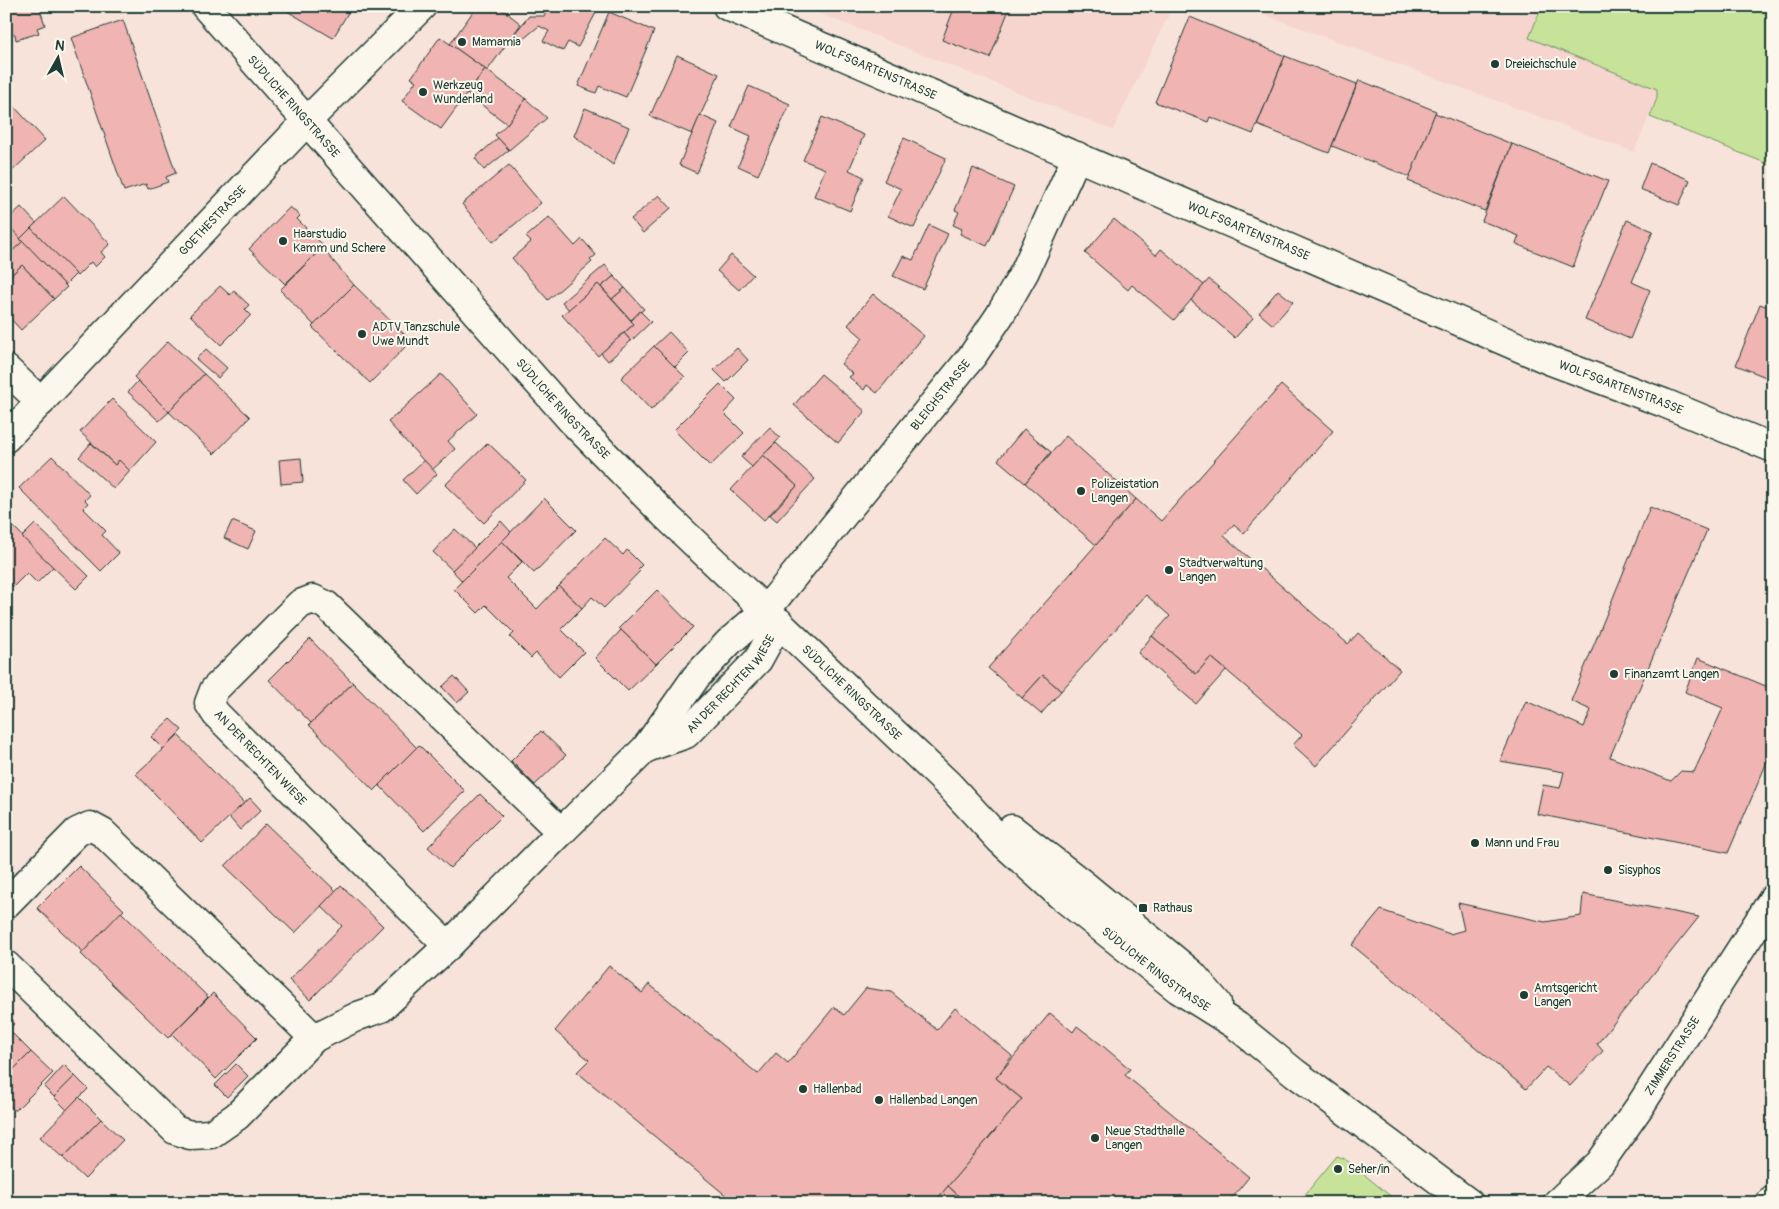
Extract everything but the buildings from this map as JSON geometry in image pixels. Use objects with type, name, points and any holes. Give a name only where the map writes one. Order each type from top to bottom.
[{"type":"street","name":"SÜDLICHE RINGSTRASSE","points":[[205,6],[572,421],[664,514],[950,785],[1000,840],[1060,895],[1178,989],[1237,1026],[1302,1078],[1469,1203]]},
{"type":"street","name":"GOETHESTRASSE","points":[[6,438],[306,122],[422,6]]},
{"type":"street","name":"WOLFSGARTENSTRASSE","points":[[726,6],[1551,360],[1664,403],[1773,448]]},
{"type":"street","name":"BLEICHSTRASSE","points":[[772,616],[973,355],[1025,271],[1077,156]]},
{"type":"street","points":[[6,369],[41,402]]},
{"type":"street","name":"AN DER RECHTEN WIESE","points":[[448,946],[216,714],[209,703],[214,690],[300,604],[313,599],[326,604],[562,832]]},
{"type":"street","name":"AN DER RECHTEN WIESE","points":[[6,965],[175,1130],[190,1135],[211,1134],[238,1116],[314,1038],[358,1016],[381,1008],[448,946],[646,748],[696,677],[729,642],[772,616]]},
{"type":"street","points":[[6,904],[77,832],[90,826],[103,832],[314,1038]]},
{"type":"street","name":"ZIMMERSTRASSE","points":[[1557,1203],[1600,1163],[1640,1106],[1773,899]]},
{"type":"shaded area","points":[[800,6],[1173,6],[1113,130]]},
{"type":"shaded area","name":"Dreieichschule","points":[[1241,6],[1542,6],[1530,38],[1657,89],[1657,98],[1634,152]]},
{"type":"green space","points":[[1542,6],[1773,6],[1773,166],[1650,117],[1657,98],[1657,89],[1529,38]]},
{"type":"green space","points":[[1337,1156],[1345,1159],[1399,1203],[1298,1203]]},
{"type":"place","name":"Mamamia","points":[[462,42]]},
{"type":"place","name":"Dreieichschule","points":[[1495,64]]},
{"type":"place","name":"Werkzeug Wunderland","points":[[423,92]]},
{"type":"place","name":"Haarstudio Kamm und Schere","points":[[283,241]]},
{"type":"place","name":"ADTV Tanzschule Uwe Mundt","points":[[362,334]]},
{"type":"place","name":"Polizeistation Langen","points":[[1081,491]]},
{"type":"place","name":"Stadtverwaltung Langen","points":[[1169,570]]},
{"type":"place","name":"Finanzamt Langen","points":[[1614,674]]},
{"type":"place","name":"Mann und Frau","points":[[1475,843]]},
{"type":"place","name":"Sisyphos","points":[[1608,870]]},
{"type":"place","name":"Rathaus","points":[[1143,908]]},
{"type":"place","name":"Amtsgericht Langen","points":[[1524,995]]},
{"type":"place","name":"Hallenbad","points":[[803,1089]]},
{"type":"place","name":"Hallenbad Langen","points":[[879,1100]]},
{"type":"place","name":"Neue Stadthalle Langen","points":[[1095,1138]]},
{"type":"place","name":"Seher/in","points":[[1338,1169]]}]
